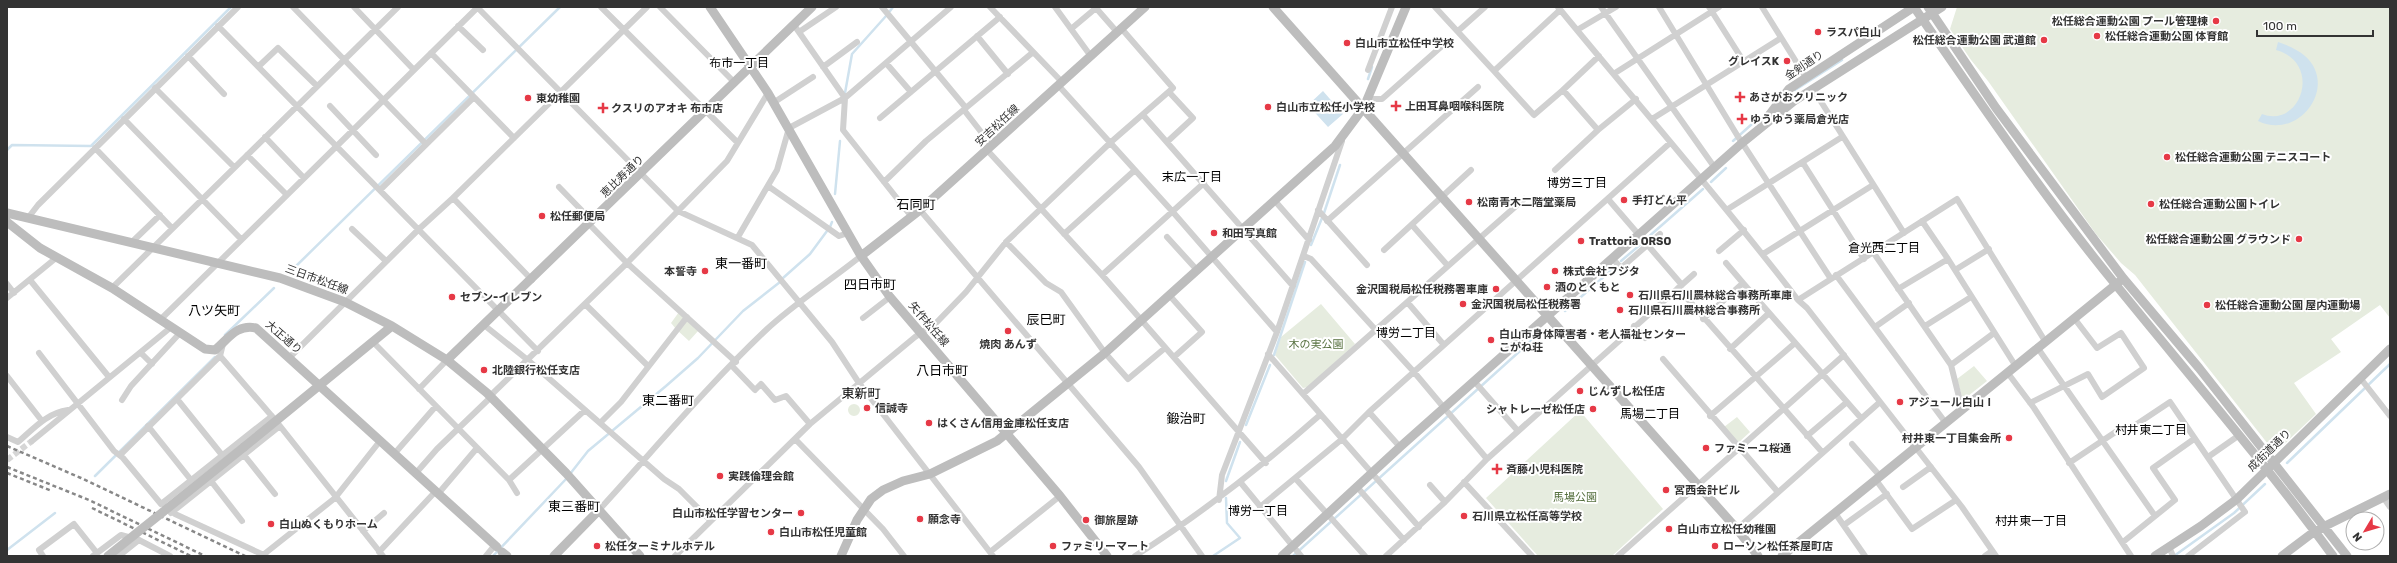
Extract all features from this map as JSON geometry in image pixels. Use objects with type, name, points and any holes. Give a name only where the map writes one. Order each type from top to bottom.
[{"type":"street","points":[[28,218],[95,148],[238,7]]},
{"type":"street","points":[[293,7],[425,142]]},
{"type":"street","points":[[354,7],[414,70]]},
{"type":"street","points":[[112,288],[398,7]]},
{"type":"street","points":[[160,320],[478,7],[678,211],[738,237],[752,246],[800,301],[832,342],[859,383],[992,554],[1060,496]]},
{"type":"street","points":[[601,7],[737,142]]},
{"type":"street","points":[[290,357],[386,261],[453,198],[647,7]]},
{"type":"street","points":[[660,7],[735,83]]},
{"type":"street","name":"矢作松任線","points":[[710,7],[768,93],[861,256],[890,297],[1060,496],[1107,556]]},
{"type":"street","name":"恵比寿通り","points":[[447,360],[500,311],[735,83],[797,28],[812,7]]},
{"type":"street","points":[[836,7],[797,28],[844,98],[843,130],[911,216]]},
{"type":"street","points":[[882,7],[936,71],[965,109],[990,148],[1266,463]]},
{"type":"street","points":[[738,237],[777,170],[789,128],[844,98],[951,7]]},
{"type":"street","points":[[990,7],[1213,257],[1277,332]]},
{"type":"street","points":[[1055,7],[1090,56]]},
{"type":"street","name":"安吉松任線","points":[[861,256],[920,210],[1145,7]]},
{"type":"street","points":[[1273,7],[1366,103],[1443,197],[1737,528],[1758,556]]},
{"type":"street","points":[[1368,70],[1392,7]]},
{"type":"street","points":[[841,556],[857,520],[871,499],[883,490],[903,481],[930,474],[997,441],[1105,353],[1170,296],[1345,135],[1366,103],[1406,7]]},
{"type":"street","points":[[1435,7],[1534,115],[1599,56]]},
{"type":"street","points":[[1458,31],[1485,7]]},
{"type":"street","points":[[1601,7],[1715,168]]},
{"type":"street","points":[[1577,30],[1616,7]]},
{"type":"street","points":[[1659,7],[1677,34],[1706,86],[1831,279]]},
{"type":"street","points":[[1615,73],[1638,60],[1677,34],[1711,9],[1719,7]]},
{"type":"street","points":[[1762,7],[1805,76]]},
{"type":"street","points":[[1914,7],[1992,119],[2115,285],[2192,376],[2333,556]]},
{"type":"street","name":"金剣通り","points":[[1761,127],[1789,89],[1805,76],[1914,7]]},
{"type":"street","points":[[1282,556],[1297,551],[1375,478],[1400,447],[1448,412],[1478,385],[1548,316],[1715,168],[1739,138],[1761,127],[1813,89],[1923,19],[1930,10],[1942,7]]},
{"type":"street","points":[[675,556],[710,520],[796,440],[810,424],[950,310],[1006,242],[1111,142],[1173,88],[1119,30],[1096,8],[1071,29]]},
{"type":"street","points":[[1494,71],[1559,8],[1615,73],[1701,180],[1728,209],[1798,300],[1807,308],[1915,446],[1994,553],[1985,556]]},
{"type":"street","points":[[1711,9],[1744,62]]},
{"type":"street","points":[[1930,10],[1996,108],[2123,278],[2199,368],[2347,556]]},
{"type":"street","points":[[880,118],[1000,17]]},
{"type":"street","points":[[218,26],[298,105],[538,351]]},
{"type":"street","points":[[458,26],[483,50]]},
{"type":"street","points":[[978,36],[1008,74]]},
{"type":"street","points":[[1652,119],[1781,38]]},
{"type":"street","points":[[823,67],[857,42]]},
{"type":"street","points":[[1366,103],[1382,99],[1442,46]]},
{"type":"street","points":[[259,66],[278,48],[317,86]]},
{"type":"street","points":[[431,53],[471,96],[514,138]]},
{"type":"street","points":[[884,182],[965,109],[1032,53]]},
{"type":"street","points":[[188,56],[224,94]]},
{"type":"street","points":[[886,63],[911,92]]},
{"type":"street","points":[[773,102],[813,77]]},
{"type":"street","points":[[1327,221],[1404,151],[1478,87]]},
{"type":"street","points":[[155,88],[234,167]]},
{"type":"street","points":[[1813,89],[1904,233]]},
{"type":"street","points":[[1563,90],[1598,130]]},
{"type":"street","points":[[1167,142],[1193,118],[1169,92]]},
{"type":"street","points":[[416,473],[458,429],[628,263],[727,161],[737,142],[768,93]]},
{"type":"street","points":[[378,188],[471,96]]},
{"type":"street","points":[[1555,170],[1598,130],[1636,99]]},
{"type":"street","points":[[330,106],[376,155]]},
{"type":"street","points":[[1143,115],[1293,286]]},
{"type":"street","points":[[124,119],[241,239]]},
{"type":"street","points":[[1218,500],[1222,475],[1240,433],[1277,332],[1345,135]]},
{"type":"street","points":[[265,137],[304,178]]},
{"type":"street","points":[[1728,209],[1842,137]]},
{"type":"street","points":[[1260,507],[1341,440],[1369,412],[1670,143]]},
{"type":"street","points":[[95,148],[172,228]]},
{"type":"street","points":[[247,154],[286,195]]},
{"type":"street","points":[[1803,163],[1864,259]]},
{"type":"street","points":[[1064,234],[1135,170]]},
{"type":"street","points":[[1384,250],[1412,226],[1471,170]]},
{"type":"street","points":[[1102,275],[1204,183]]},
{"type":"street","points":[[1763,254],[1873,185]]},
{"type":"street","points":[[768,186],[839,236],[848,233]]},
{"type":"street","points":[[559,187],[628,263],[714,342],[755,390],[761,384],[775,400],[786,396],[810,424]]},
{"type":"street","points":[[453,198],[532,280]]},
{"type":"street","points":[[1303,394],[1377,331],[1524,199]]},
{"type":"street","points":[[1608,199],[1647,245],[1703,319],[1822,452]]},
{"type":"street","points":[[1798,300],[1957,199],[2045,341]]},
{"type":"street","points":[[1275,201],[1309,240]]},
{"type":"street","points":[[920,210],[1139,467],[1202,556]]},
{"type":"street","points":[[1318,210],[1367,265]]},
{"type":"street","name":"三日市松任線","points":[[7,213],[280,278],[346,302],[392,326],[447,360],[491,397],[543,449],[640,556]]},
{"type":"street","points":[[132,243],[160,215]]},
{"type":"street","points":[[1922,221],[1948,259],[2015,365]]},
{"type":"street","name":"大正通り","points":[[7,222],[40,248],[112,288],[179,334],[205,349],[215,350],[239,329],[246,326],[256,328],[290,357],[380,441],[395,453],[436,493],[500,550]]},
{"type":"street","points":[[1412,226],[1448,266]]},
{"type":"street","points":[[352,229],[386,261]]},
{"type":"street","points":[[1719,251],[1744,230]]},
{"type":"street","points":[[1613,258],[1621,268],[1660,234]]},
{"type":"street","points":[[1167,237],[1197,270]]},
{"type":"street","points":[[1006,242],[1046,283],[1061,292],[1105,353],[1128,379],[1165,348]]},
{"type":"street","points":[[1955,270],[1989,249]]},
{"type":"street","points":[[1873,252],[1951,365],[1962,409]]},
{"type":"street","points":[[554,556],[644,461],[664,435],[766,330],[800,301],[861,256]]},
{"type":"street","points":[[1304,256],[1311,259],[1414,372],[1486,458]]},
{"type":"street","points":[[7,298],[56,258]]},
{"type":"street","points":[[1898,289],[1948,259]]},
{"type":"street","points":[[1726,263],[1768,314],[1861,418]]},
{"type":"street","points":[[1386,556],[1445,502],[1486,458],[1694,274]]},
{"type":"street","points":[[1836,275],[1945,422]]},
{"type":"street","points":[[1782,556],[1915,446],[2123,278]]},
{"type":"street","points":[[30,280],[109,377]]},
{"type":"street","points":[[1703,319],[1743,283]]},
{"type":"street","points":[[7,284],[14,293]]},
{"type":"street","points":[[1170,296],[1202,332],[1174,357]]},
{"type":"street","points":[[863,318],[890,297]]},
{"type":"street","points":[[1925,326],[1971,297]]},
{"type":"street","points":[[1408,303],[1444,345]]},
{"type":"street","points":[[585,304],[648,366]]},
{"type":"street","points":[[1875,327],[1909,304]]},
{"type":"street","points":[[1730,349],[1768,314]]},
{"type":"street","points":[[600,423],[621,402],[687,317]]},
{"type":"street","points":[[2030,403],[2063,385],[2088,374],[2102,397],[2144,368],[2121,333],[2097,348],[2074,318]]},
{"type":"street","points":[[39,353],[118,454],[161,504],[163,503],[171,513],[217,476],[276,421],[392,326]]},
{"type":"street","points":[[484,326],[529,361],[664,479],[679,489],[710,520]]},
{"type":"street","points":[[1634,326],[1645,338]]},
{"type":"street","points":[[32,441],[77,402],[141,353],[170,328]]},
{"type":"street","points":[[1951,365],[1994,332]]},
{"type":"street","points":[[122,400],[131,386],[179,334]]},
{"type":"street","points":[[373,342],[508,480],[517,493]]},
{"type":"street","points":[[118,454],[177,399],[220,356],[223,343]]},
{"type":"street","points":[[1710,416],[1794,343]]},
{"type":"street","points":[[2037,347],[2155,516]]},
{"type":"street","name":"成街道通り","points":[[2155,556],[2171,552],[2239,505],[2265,470],[2273,462],[2365,384],[2390,350]]},
{"type":"street","points":[[141,353],[152,364]]},
{"type":"street","points":[[1268,354],[1418,527]]},
{"type":"street","points":[[1618,556],[1697,484],[1844,355]]},
{"type":"street","points":[[220,356],[276,421],[335,498],[381,554],[477,448]]},
{"type":"street","points":[[1663,359],[1710,416],[1777,491]]},
{"type":"street","points":[[420,389],[447,360]]},
{"type":"street","points":[[2007,372],[2030,403],[2131,556]]},
{"type":"street","points":[[7,376],[42,420]]},
{"type":"street","points":[[2365,384],[2390,416]]},
{"type":"street","points":[[1478,385],[1518,431]]},
{"type":"street","points":[[177,399],[222,455]]},
{"type":"street","points":[[1807,436],[1847,402]]},
{"type":"street","points":[[1737,528],[1777,491],[1880,402]]},
{"type":"street","points":[[2069,463],[2120,429],[2128,430],[2170,402],[2244,512],[2188,556]]},
{"type":"street","points":[[395,453],[436,406]]},
{"type":"street","points":[[7,437],[18,442],[42,420],[56,412],[68,410]]},
{"type":"street","points":[[508,480],[585,410]]},
{"type":"street","points":[[1369,412],[1400,447]]},
{"type":"street","points":[[1135,556],[1182,526],[1242,483],[1320,415]]},
{"type":"street","points":[[163,503],[222,455],[276,421]]},
{"type":"street","points":[[148,426],[191,480]]},
{"type":"street","points":[[2208,457],[2238,436]]},
{"type":"street","points":[[2123,542],[2175,500],[2153,468],[2194,439]]},
{"type":"street","points":[[796,440],[884,529],[904,556]]},
{"type":"street","points":[[174,514],[265,555],[335,498],[380,441]]},
{"type":"street","points":[[1852,444],[1878,478],[1887,494],[1912,529],[1956,500]]},
{"type":"street","points":[[244,451],[275,494]]},
{"type":"street","points":[[108,556],[244,451]]},
{"type":"street","points":[[209,466],[217,476]]},
{"type":"street","points":[[1904,487],[1930,467]]},
{"type":"street","points":[[1295,478],[1365,556]]},
{"type":"street","points":[[211,481],[242,521]]},
{"type":"street","points":[[1464,482],[1532,556]]},
{"type":"street","points":[[1242,483],[1297,551]]},
{"type":"street","points":[[1430,485],[1445,502]]},
{"type":"street","points":[[1361,491],[1404,540]]},
{"type":"street","points":[[1844,526],[1887,494]]},
{"type":"street","points":[[2282,556],[2315,532],[2386,496],[2390,507]]},
{"type":"street","points":[[363,531],[384,513]]},
{"type":"street","points":[[1835,513],[1865,556]]},
{"type":"street","points":[[43,556],[39,550],[74,524],[95,554],[121,535],[139,540],[170,556]]},
{"type":"street","points":[[116,538],[131,556]]},
{"type":"street","points":[[119,556],[139,540]]},
{"type":"street","points":[[486,556],[500,550]]},
{"type":"green space","points":[[1957,7],[2390,7],[2390,318],[2380,305],[2331,339],[2341,352],[2294,383],[2316,414],[2275,453],[2135,275],[2121,263],[2096,234],[1988,81],[1971,60],[1950,29]]},
{"type":"green space","name":"木の実公園","points":[[1321,304],[1355,344],[1308,387],[1303,388],[1275,355],[1281,337]]},
{"type":"green space","points":[[679,312],[685,318],[676,329],[671,323]]},
{"type":"green space","points":[[687,319],[699,330],[689,341],[677,330]]},
{"type":"green space","points":[[1974,366],[1987,381],[1963,400],[1957,379]]},
{"type":"green space","points":[[854,404],[858,406],[860,410],[858,414],[854,416],[850,414],[848,410],[850,406]]},
{"type":"green space","name":"馬場公園","points":[[1580,411],[1663,509],[1612,556],[1538,556],[1486,498]]},
{"type":"green space","points":[[1737,417],[1750,432],[1738,443],[1724,427]]},
{"type":"water","points":[[2278,42],[2305,56],[2314,68],[2318,82],[2316,95],[2310,107],[2300,117],[2287,124],[2273,125],[2258,121],[2262,114],[2276,116],[2287,112],[2296,104],[2301,92],[2303,80],[2299,68],[2290,57],[2276,50]]},
{"type":"water","points":[[1323,91],[1343,114],[1328,127],[1308,105]]},
{"type":"waterway","points":[[7,150],[12,145],[91,146],[231,7]]},
{"type":"waterway","points":[[291,271],[560,7]]},
{"type":"waterway","points":[[890,11],[893,7]]},
{"type":"waterway","points":[[845,93],[852,54],[886,16]]},
{"type":"waterway","points":[[1795,90],[1842,60]]},
{"type":"waterway","points":[[1368,79],[1372,67]]},
{"type":"waterway","points":[[1733,141],[1752,124]]},
{"type":"waterway","points":[[835,194],[840,141]]},
{"type":"waterway","points":[[1324,213],[1340,165]]},
{"type":"waterway","points":[[1711,182],[1726,168]]},
{"type":"waterway","points":[[1646,239],[1703,189]]},
{"type":"waterway","points":[[1311,245],[1322,218]]},
{"type":"waterway","points":[[830,227],[832,222]]},
{"type":"waterway","points":[[783,278],[810,254],[827,231]]},
{"type":"waterway","points":[[1621,261],[1641,244]]},
{"type":"waterway","points":[[1274,355],[1305,262]]},
{"type":"waterway","points":[[1565,311],[1616,266]]},
{"type":"waterway","points":[[570,474],[588,451],[698,358],[743,311],[780,282]]},
{"type":"waterway","points":[[225,335],[274,288]]},
{"type":"waterway","points":[[1293,556],[1542,331]]},
{"type":"waterway","points":[[95,476],[215,357]]},
{"type":"waterway","points":[[2287,463],[2390,364]]},
{"type":"waterway","points":[[1246,425],[1270,365]]},
{"type":"waterway","points":[[1226,481],[1240,442]]},
{"type":"waterway","points":[[493,556],[567,478]]},
{"type":"waterway","points":[[2174,556],[2234,513],[2265,484]]},
{"type":"waterway","points":[[1213,556],[1240,538],[1227,523],[1226,498]]},
{"type":"waterway","points":[[7,550],[55,513]]},
{"type":"tunnel","points":[[7,460],[32,441]]},
{"type":"railway","points":[[7,446],[81,478],[245,556]]},
{"type":"railway","points":[[7,467],[89,500],[205,556]]},
{"type":"railway","points":[[7,473],[52,491]]},
{"type":"railway","points":[[92,508],[191,556]]},
{"type":"place","name":"松任総合運動公園 プール管理棟","points":[[2216,21]]},
{"type":"place","name":"ラスパ白山","points":[[1818,32]]},
{"type":"place","name":"松任総合運動公園 体育館","points":[[2097,36]]},
{"type":"place","name":"松任総合運動公園 武道館","points":[[2044,40]]},
{"type":"place","name":"白山市立松任中学校","points":[[1347,43]]},
{"type":"place","name":"グレイスK","points":[[1787,61]]},
{"type":"place","name":"あさがおクリニック","points":[[1740,97]]},
{"type":"place","name":"東幼稚園","points":[[528,98]]},
{"type":"place","name":"上田耳鼻咽喉科医院","points":[[1396,106]]},
{"type":"place","name":"白山市立松任小学校","points":[[1268,107]]},
{"type":"place","name":"クスリのアオキ 布市店","points":[[603,108]]},
{"type":"place","name":"ゆうゆう薬局倉光店","points":[[1742,119]]},
{"type":"place","name":"松任総合運動公園 テニスコート","points":[[2167,157]]},
{"type":"place","name":"手打どん平","points":[[1624,200]]},
{"type":"place","name":"松南青木二階堂薬局","points":[[1469,202]]},
{"type":"place","name":"松任総合運動公園トイレ","points":[[2151,204]]},
{"type":"place","name":"松任郵便局","points":[[542,216]]},
{"type":"place","name":"和田写真館","points":[[1214,233]]},
{"type":"place","name":"松任総合運動公園 グラウンド","points":[[2299,239]]},
{"type":"place","name":"Trattoria ORSO","points":[[1581,241]]},
{"type":"place","name":"本誓寺","points":[[705,271]]},
{"type":"place","name":"株式会社フジタ","points":[[1555,271]]},
{"type":"place","name":"酒のとくもと","points":[[1547,287]]},
{"type":"place","name":"金沢国税局松任税務署車庫","points":[[1496,289]]},
{"type":"place","name":"石川県石川農林総合事務所車庫","points":[[1630,295]]},
{"type":"place","name":"セブン-イレブン","points":[[452,297]]},
{"type":"place","name":"金沢国税局松任税務署","points":[[1463,304]]},
{"type":"place","name":"松任総合運動公園 屋内運動場","points":[[2207,305]]},
{"type":"place","name":"石川県石川農林総合事務所","points":[[1620,310]]},
{"type":"place","name":"焼肉 あんず","points":[[1008,331]]},
{"type":"place","name":"白山市身体障害者・老人福祉センター こがね荘","points":[[1491,340]]},
{"type":"place","name":"北陸銀行松任支店","points":[[484,370]]},
{"type":"place","name":"じんずし松任店","points":[[1580,391]]},
{"type":"place","name":"アジュール白山Ⅰ","points":[[1900,402]]},
{"type":"place","name":"信誠寺","points":[[867,408]]},
{"type":"place","name":"シャトレーゼ松任店","points":[[1593,409]]},
{"type":"place","name":"はくさん信用金庫松任支店","points":[[929,423]]},
{"type":"place","name":"村井東一丁目集会所","points":[[2009,438]]},
{"type":"place","name":"ファミーユ桜通","points":[[1706,448]]},
{"type":"place","name":"斉藤小児科医院","points":[[1497,469]]},
{"type":"place","name":"実践倫理会館","points":[[720,476]]},
{"type":"place","name":"宮西会計ビル","points":[[1666,490]]},
{"type":"place","name":"白山市松任学習センター","points":[[801,513]]},
{"type":"place","name":"石川県立松任高等学校","points":[[1464,516]]},
{"type":"place","name":"願念寺","points":[[920,519]]},
{"type":"place","name":"御旅屋跡","points":[[1086,520]]},
{"type":"place","name":"白山ぬくもりホーム","points":[[271,524]]},
{"type":"place","name":"白山市立松任幼稚園","points":[[1669,529]]},
{"type":"place","name":"白山市松任児童館","points":[[771,532]]},
{"type":"place","name":"松任ターミナルホテル","points":[[597,546]]},
{"type":"place","name":"ファミリーマート","points":[[1053,546]]},
{"type":"place","name":"ローソン松任茶屋町店","points":[[1715,546]]},
{"type":"district","name":"布市一丁目","points":[[739,63]]},
{"type":"district","name":"末広一丁目","points":[[1192,177]]},
{"type":"district","name":"博労三丁目","points":[[1577,183]]},
{"type":"district","name":"石同町","points":[[916,204]]},
{"type":"district","name":"倉光西二丁目","points":[[1884,248]]},
{"type":"district","name":"東一番町","points":[[741,263]]},
{"type":"district","name":"四日市町","points":[[870,284]]},
{"type":"district","name":"八ツ矢町","points":[[214,310]]},
{"type":"district","name":"辰巳町","points":[[1046,319]]},
{"type":"district","name":"博労二丁目","points":[[1406,333]]},
{"type":"district","name":"八日市町","points":[[942,370]]},
{"type":"district","name":"東新町","points":[[861,393]]},
{"type":"district","name":"東二番町","points":[[668,400]]},
{"type":"district","name":"馬場二丁目","points":[[1650,414]]},
{"type":"district","name":"鍛治町","points":[[1186,418]]},
{"type":"district","name":"村井東二丁目","points":[[2151,430]]},
{"type":"district","name":"東三番町","points":[[574,506]]},
{"type":"district","name":"博労一丁目","points":[[1258,511]]},
{"type":"district","name":"村井東一丁目","points":[[2031,521]]}]
